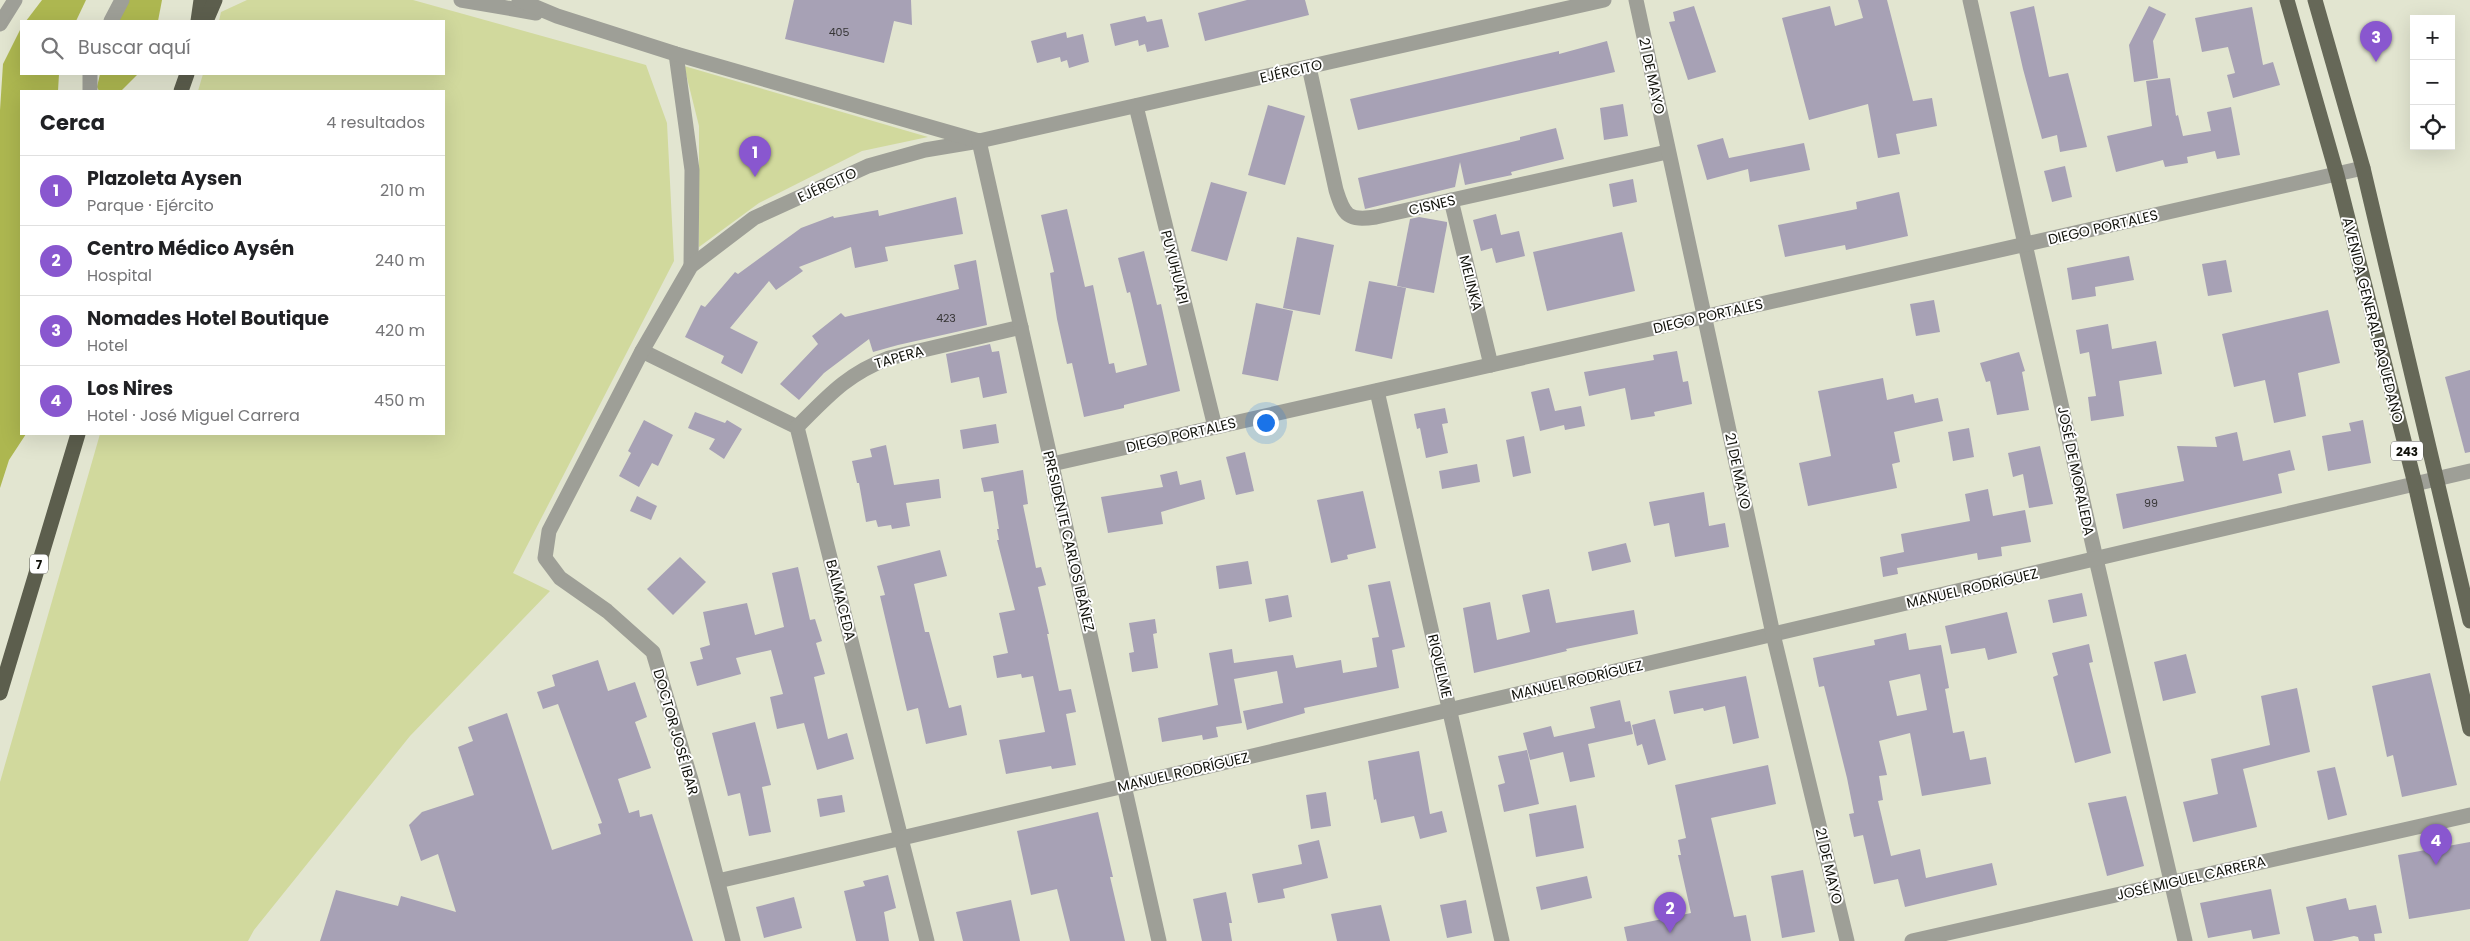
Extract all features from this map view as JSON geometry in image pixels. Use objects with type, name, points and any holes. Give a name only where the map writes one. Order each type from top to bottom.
[{"type":"highway","points":[[198,20],[201,0]]},
{"type":"highway","points":[[206,20],[215,0]]},
{"type":"highway","points":[[182,90],[187,75]]},
{"type":"highway","name":"7","points":[[0,694],[78,435]]},
{"type":"main road","name":"AVENIDA GENERAL BAQUEDANO","points":[[2288,0],[2337,175],[2415,484],[2470,729]]},
{"type":"main road","name":"AVENIDA GENERAL BAQUEDANO","points":[[2315,0],[2363,168],[2436,480],[2467,591],[2470,622]]},
{"type":"street","points":[[0,24],[15,0]]},
{"type":"street","points":[[112,20],[122,0]]},
{"type":"street","name":"EJÉRCITO","points":[[461,0],[557,16]]},
{"type":"street","name":"EJÉRCITO","points":[[519,0],[557,16],[676,54],[979,141]]},
{"type":"street","name":"EJÉRCITO","points":[[642,351],[691,266],[754,218],[868,166],[925,150],[979,141],[1604,0]]},
{"type":"street","name":"21 DE MAYO","points":[[1636,0],[1667,152],[1773,634],[1847,941]]},
{"type":"street","name":"JOSÉ DE MORALEDA","points":[[1970,0],[2096,559],[2185,941]]},
{"type":"street","name":"EJÉRCITO","points":[[676,54],[692,170],[691,266]]},
{"type":"street","name":"CISNES","points":[[1309,67],[1336,190],[1346,215],[1361,219],[1667,152]]},
{"type":"street","points":[[90,75],[90,90]]},
{"type":"street","name":"PUYUHUAPI","points":[[1136,106],[1215,427]]},
{"type":"street","name":"PRESIDENTE CARLOS IBÁÑEZ","points":[[979,141],[1159,941]]},
{"type":"street","name":"DIEGO PORTALES","points":[[1052,464],[2363,168]]},
{"type":"street","name":"MELINKA","points":[[1450,200],[1491,365]]},
{"type":"street","name":"TAPERA","points":[[797,427],[844,381],[872,365],[889,358],[1021,327]]},
{"type":"street","points":[[642,351],[797,427]]},
{"type":"street","name":"DOCTOR JOSÉ IBAR","points":[[642,351],[549,531],[545,558],[560,578],[607,611],[653,652],[718,881],[733,941]]},
{"type":"street","name":"RIQUELME","points":[[1377,391],[1502,941]]},
{"type":"street","name":"BALMACEDA","points":[[797,427],[927,941]]},
{"type":"street","name":"MANUEL RODRÍGUEZ","points":[[718,881],[2470,472]]},
{"type":"street","name":"JOSÉ MIGUEL CARRERA","points":[[1912,941],[2470,815]]},
{"type":"green space","points":[[42,0],[86,0],[76,20],[27,20]]},
{"type":"green space","points":[[127,0],[162,0],[158,20],[116,20]]},
{"type":"green space","points":[[247,0],[413,0],[646,65],[667,123],[674,261],[513,573],[550,591],[410,736],[254,930],[248,941],[0,941],[0,782],[100,435],[445,435],[445,90],[198,90],[203,75],[445,75],[445,20],[219,20],[221,12]]},
{"type":"green space","points":[[20,30],[20,75],[59,75],[58,90],[20,90],[20,435],[25,435],[9,460],[0,488],[0,110],[3,64]]},
{"type":"green space","points":[[684,66],[928,137],[862,151],[759,203],[699,247],[699,126]]},
{"type":"green space","points":[[100,75],[137,75],[122,90],[98,90],[97,87]]},
{"type":"building","points":[[794,0],[911,0],[912,25],[894,21],[884,63],[785,39]]},
{"type":"building","points":[[1247,0],[1305,0],[1309,15],[1205,41],[1198,13]]},
{"type":"building","points":[[1858,0],[1887,0],[1913,101],[1932,98],[1937,126],[1896,134],[1900,154],[1878,158],[1868,104],[1809,120],[1782,18],[1830,6],[1835,26],[1863,18]]},
{"type":"building","points":[[1694,6],[1716,72],[1688,80],[1669,22],[1675,21],[1673,12]]},
{"type":"building","points":[[2034,6],[2049,77],[2068,73],[2087,147],[2060,152],[2057,135],[2042,139],[2010,12]]},
{"type":"building","points":[[2149,6],[2166,14],[2153,41],[2158,78],[2134,82],[2129,45]]},
{"type":"building","points":[[2252,7],[2263,65],[2273,62],[2280,85],[2233,98],[2227,75],[2235,73],[2228,47],[2202,52],[2195,18]]},
{"type":"building","points":[[1145,16],[1147,22],[1162,19],[1169,47],[1147,52],[1145,44],[1139,46],[1138,40],[1115,46],[1110,24]]},
{"type":"building","points":[[1066,32],[1067,38],[1083,34],[1089,62],[1069,68],[1067,60],[1061,62],[1060,57],[1037,63],[1031,41]]},
{"type":"building","points":[[1607,41],[1615,72],[1358,130],[1350,99],[1559,51],[1559,54]]},
{"type":"building","points":[[2170,78],[2176,116],[2178,115],[2183,136],[2211,131],[2207,112],[2231,107],[2240,155],[2217,159],[2215,151],[2187,157],[2188,163],[2165,167],[2163,160],[2116,172],[2107,136],[2152,126],[2146,81]]},
{"type":"building","points":[[1623,104],[1628,136],[1604,140],[1600,108]]},
{"type":"building","points":[[1268,105],[1305,116],[1285,185],[1248,175]]},
{"type":"building","points":[[1556,128],[1564,159],[1511,172],[1512,175],[1465,185],[1460,162],[1455,187],[1365,209],[1358,178],[1520,140],[1520,137]]},
{"type":"building","points":[[1723,138],[1729,158],[1804,143],[1810,170],[1750,182],[1748,169],[1707,180],[1697,145]]},
{"type":"building","points":[[2065,166],[2072,197],[2052,202],[2044,171]]},
{"type":"building","points":[[1633,179],[1637,202],[1613,207],[1609,184]]},
{"type":"building","points":[[1211,182],[1247,192],[1227,261],[1191,251]]},
{"type":"building","points":[[1899,192],[1908,236],[1846,250],[1845,245],[1785,257],[1778,225],[1857,209],[1856,202]]},
{"type":"building","points":[[956,197],[963,234],[885,247],[888,261],[855,268],[851,247],[799,267],[803,271],[776,290],[769,281],[730,328],[758,342],[742,374],[721,363],[724,356],[685,337],[701,305],[705,307],[735,272],[738,274],[801,228],[833,216],[834,218],[878,210],[879,216]]},
{"type":"building","points":[[1067,209],[1085,287],[1093,285],[1109,364],[1114,363],[1116,373],[1147,365],[1130,292],[1127,293],[1118,258],[1144,251],[1157,305],[1161,304],[1180,391],[1124,405],[1124,408],[1084,417],[1072,363],[1067,364],[1057,319],[1050,273],[1054,272],[1041,215]]},
{"type":"building","points":[[1496,214],[1501,235],[1519,231],[1525,256],[1496,263],[1492,248],[1481,251],[1473,220]]},
{"type":"building","points":[[1419,217],[1447,222],[1434,293],[1397,286],[1410,219]]},
{"type":"building","points":[[1622,232],[1635,291],[1547,311],[1533,252]]},
{"type":"building","points":[[1297,237],[1334,245],[1320,315],[1283,308]]},
{"type":"building","points":[[2129,256],[2134,280],[2095,287],[2096,296],[2072,300],[2067,268]]},
{"type":"building","points":[[976,260],[987,325],[873,352],[869,339],[824,373],[799,400],[780,384],[818,344],[812,336],[841,313],[845,317],[959,289],[954,265]]},
{"type":"building","points":[[2226,260],[2232,292],[2208,296],[2202,264]]},
{"type":"building","points":[[1369,281],[1406,288],[1392,359],[1355,351]]},
{"type":"building","points":[[1934,300],[1940,332],[1916,336],[1910,304]]},
{"type":"building","points":[[1256,303],[1293,311],[1278,381],[1242,374]]},
{"type":"building","points":[[2328,310],[2340,363],[2298,373],[2306,416],[2274,423],[2265,380],[2234,387],[2222,334]]},
{"type":"building","points":[[2108,324],[2112,349],[2156,341],[2162,374],[2119,381],[2124,416],[2091,421],[2088,397],[2096,396],[2089,352],[2080,354],[2076,330]]},
{"type":"building","points":[[990,344],[992,352],[999,351],[1007,393],[983,398],[979,377],[951,383],[946,354]]},
{"type":"building","points":[[1677,351],[1683,382],[1688,381],[1692,404],[1654,412],[1655,416],[1631,420],[1625,388],[1589,396],[1584,372],[1654,360],[1653,355]]},
{"type":"building","points":[[2019,352],[2025,371],[2022,372],[2029,410],[1997,415],[1990,381],[1986,382],[1980,363]]},
{"type":"building","points":[[2470,370],[2470,452],[2465,453],[2445,377]]},
{"type":"building","points":[[1883,378],[1887,400],[1913,394],[1915,403],[1938,398],[1943,421],[1894,432],[1900,462],[1892,464],[1897,488],[1808,506],[1799,463],[1831,456],[1818,391]]},
{"type":"building","points":[[1549,388],[1555,411],[1581,406],[1585,426],[1565,430],[1564,425],[1540,431],[1531,392]]},
{"type":"building","points":[[1445,408],[1448,423],[1442,424],[1448,453],[1426,458],[1420,428],[1417,429],[1414,414]]},
{"type":"building","points":[[695,412],[725,423],[727,420],[742,429],[724,459],[709,449],[715,439],[688,428]]},
{"type":"building","points":[[644,420],[673,435],[658,466],[652,463],[639,487],[619,476],[631,453],[628,451]]},
{"type":"building","points":[[2363,420],[2371,463],[2328,471],[2322,436],[2351,431],[2349,423]]},
{"type":"building","points":[[996,424],[999,443],[963,449],[960,430]]},
{"type":"building","points":[[1969,428],[1974,457],[1953,461],[1948,432]]},
{"type":"building","points":[[2237,432],[2243,461],[2290,450],[2295,470],[2278,474],[2282,493],[2123,529],[2116,494],[2184,481],[2177,446],[2217,447],[2215,437]]},
{"type":"building","points":[[1524,436],[1531,473],[1513,477],[1506,440]]},
{"type":"building","points":[[886,445],[894,485],[939,479],[941,498],[906,503],[910,526],[892,529],[891,525],[878,527],[876,520],[866,522],[859,483],[857,483],[852,461],[872,457],[870,449]]},
{"type":"building","points":[[2040,446],[2053,504],[2029,508],[2023,474],[2013,477],[2008,453]]},
{"type":"building","points":[[1245,452],[1254,491],[1236,495],[1226,457]]},
{"type":"building","points":[[1477,464],[1480,482],[1442,489],[1439,471]]},
{"type":"building","points":[[1023,470],[1028,504],[1023,505],[1036,568],[1041,567],[1046,585],[1038,587],[1059,691],[1071,689],[1076,712],[1066,714],[1076,765],[1052,769],[1051,766],[1006,774],[999,740],[1045,732],[1033,676],[1022,678],[1021,674],[997,678],[993,656],[1008,653],[999,613],[1015,610],[997,540],[999,540],[997,529],[999,529],[993,491],[984,492],[981,478]]},
{"type":"building","points":[[1177,471],[1180,485],[1201,480],[1205,499],[1161,512],[1163,524],[1108,533],[1101,497],[1163,487],[1160,475]]},
{"type":"building","points":[[1988,489],[1993,516],[2025,510],[2031,542],[2001,547],[2002,556],[1978,560],[1977,553],[1897,568],[1898,574],[1883,577],[1880,557],[1904,552],[1901,534],[1970,521],[1965,494]]},
{"type":"building","points":[[1363,491],[1376,548],[1347,555],[1348,559],[1331,563],[1317,500]]},
{"type":"building","points":[[1704,492],[1709,526],[1725,523],[1729,547],[1675,557],[1669,523],[1654,526],[1649,502]]},
{"type":"building","points":[[637,496],[657,506],[651,520],[630,511]]},
{"type":"building","points":[[1626,543],[1631,562],[1592,571],[1588,552]]},
{"type":"building","points":[[940,550],[947,576],[914,584],[925,632],[929,632],[949,708],[961,705],[967,735],[926,744],[918,708],[907,711],[880,596],[885,595],[877,566]]},
{"type":"building","points":[[680,557],[706,582],[673,615],[647,589]]},
{"type":"building","points":[[1248,561],[1252,584],[1219,589],[1216,566]]},
{"type":"building","points":[[798,567],[810,620],[815,619],[822,641],[816,643],[825,674],[814,677],[828,739],[847,733],[854,759],[817,770],[804,723],[777,729],[770,697],[783,694],[771,650],[736,658],[741,674],[697,686],[690,662],[703,659],[700,648],[710,645],[703,612],[747,603],[755,635],[784,627],[772,573]]},
{"type":"building","points":[[1390,581],[1405,647],[1392,650],[1399,688],[1304,708],[1305,713],[1247,730],[1243,711],[1283,703],[1277,671],[1234,679],[1242,723],[1216,727],[1218,737],[1203,740],[1202,735],[1162,742],[1158,718],[1218,705],[1209,653],[1232,649],[1234,663],[1293,655],[1296,668],[1341,660],[1343,673],[1377,667],[1372,638],[1379,637],[1368,585]]},
{"type":"building","points":[[1549,589],[1556,623],[1634,610],[1638,634],[1566,649],[1567,651],[1474,673],[1463,608],[1490,602],[1497,640],[1530,632],[1522,595]]},
{"type":"building","points":[[2082,593],[2087,616],[2053,623],[2048,600]]},
{"type":"building","points":[[1288,595],[1292,617],[1269,622],[1265,599]]},
{"type":"building","points":[[2007,612],[2017,653],[1988,660],[1985,648],[1951,654],[1945,626]]},
{"type":"building","points":[[1155,619],[1157,633],[1153,634],[1158,668],[1132,672],[1129,653],[1134,652],[1129,623]]},
{"type":"building","points":[[1906,633],[1909,650],[1941,645],[1949,688],[1945,689],[1953,733],[1964,731],[1970,760],[1986,757],[1991,784],[1922,796],[1910,733],[1879,741],[1887,775],[1879,776],[1883,800],[1878,801],[1891,856],[1920,849],[1926,878],[1992,863],[1997,885],[1905,907],[1898,879],[1874,884],[1863,835],[1854,837],[1849,814],[1854,813],[1847,778],[1824,686],[1819,687],[1813,658],[1875,645],[1874,640]],"holes":[[[1920,674],[1927,710],[1897,716],[1889,681]]]},
{"type":"building","points":[[2089,644],[2093,662],[2089,663],[2111,753],[2075,763],[2053,677],[2058,675],[2052,653]]},
{"type":"building","points":[[2186,654],[2196,693],[2163,701],[2154,662]]},
{"type":"building","points":[[598,660],[608,691],[635,682],[647,717],[635,722],[651,768],[618,779],[629,813],[639,810],[640,817],[652,814],[693,941],[320,941],[336,890],[398,906],[401,896],[456,912],[438,854],[421,861],[409,825],[422,812],[474,795],[458,747],[473,741],[468,727],[507,713],[552,850],[601,834],[598,824],[602,823],[558,704],[543,709],[537,692],[555,686],[552,675]]},
{"type":"building","points":[[2430,673],[2457,785],[2402,797],[2393,755],[2387,757],[2372,686]]},
{"type":"building","points":[[1746,676],[1759,738],[1733,744],[1725,706],[1704,711],[1703,708],[1674,714],[1669,691]]},
{"type":"building","points":[[2297,688],[2310,752],[2243,769],[2257,827],[2193,842],[2183,802],[2218,794],[2211,759],[2270,745],[2261,696]]},
{"type":"building","points":[[1620,700],[1625,722],[1630,721],[1633,734],[1588,744],[1595,777],[1570,782],[1563,752],[1530,760],[1523,733],[1551,726],[1554,737],[1595,728],[1590,707]]},
{"type":"building","points":[[1655,719],[1666,760],[1648,765],[1642,744],[1637,746],[1632,725]]},
{"type":"building","points":[[755,722],[771,785],[762,787],[771,832],[749,836],[740,793],[728,796],[712,733]]},
{"type":"building","points":[[1527,750],[1539,804],[1504,812],[1498,785],[1505,783],[1498,756]]},
{"type":"building","points":[[1419,751],[1430,814],[1442,811],[1447,832],[1420,839],[1414,816],[1381,823],[1376,799],[1374,800],[1368,761]]},
{"type":"building","points":[[1768,765],[1776,804],[1711,818],[1734,917],[1746,915],[1751,941],[1627,941],[1624,927],[1691,913],[1678,855],[1681,855],[1678,840],[1686,838],[1675,785]]},
{"type":"building","points":[[2335,767],[2347,815],[2328,820],[2317,771]]},
{"type":"building","points":[[1326,792],[1331,826],[1311,829],[1306,795]]},
{"type":"building","points":[[842,795],[845,812],[820,817],[817,799]]},
{"type":"building","points":[[2126,796],[2144,866],[2107,876],[2088,803]]},
{"type":"building","points":[[1576,805],[1584,848],[1536,857],[1529,814]]},
{"type":"building","points":[[1098,812],[1113,877],[1110,877],[1125,941],[1070,941],[1057,889],[1031,895],[1017,831]]},
{"type":"building","points":[[1319,840],[1328,878],[1283,889],[1285,898],[1258,903],[1252,874],[1302,864],[1298,845]]},
{"type":"building","points":[[2470,842],[2470,909],[2409,919],[2398,855]]},
{"type":"building","points":[[1803,870],[1815,932],[1782,938],[1771,876]]},
{"type":"building","points":[[888,875],[896,908],[884,912],[889,941],[856,941],[844,891],[865,886],[863,881]]},
{"type":"building","points":[[1587,876],[1592,898],[1541,910],[1536,887]]},
{"type":"building","points":[[2271,889],[2280,934],[2253,939],[2251,930],[2208,938],[2200,903]]},
{"type":"building","points":[[1226,892],[1232,923],[1229,923],[1232,941],[1202,941],[1193,899]]},
{"type":"building","points":[[794,897],[802,928],[764,938],[756,907]]},
{"type":"building","points":[[2346,898],[2349,910],[2376,905],[2382,933],[2374,934],[2375,941],[2359,941],[2358,937],[2354,936],[2331,941],[2314,941],[2306,907]]},
{"type":"building","points":[[1011,900],[1020,941],[963,941],[956,912]]},
{"type":"building","points":[[1466,900],[1472,933],[1447,938],[1440,905]]},
{"type":"building","points":[[1381,905],[1390,941],[1337,941],[1331,914]]},
{"type":"place","name":"Nomades Hotel Boutique","points":[[2376,62]]},
{"type":"place","name":"Plazoleta Aysen","points":[[755,177]]},
{"type":"place","name":"Los Nires","points":[[2436,865]]},
{"type":"place","name":"Centro Médico Aysén","points":[[1670,933]]}]
